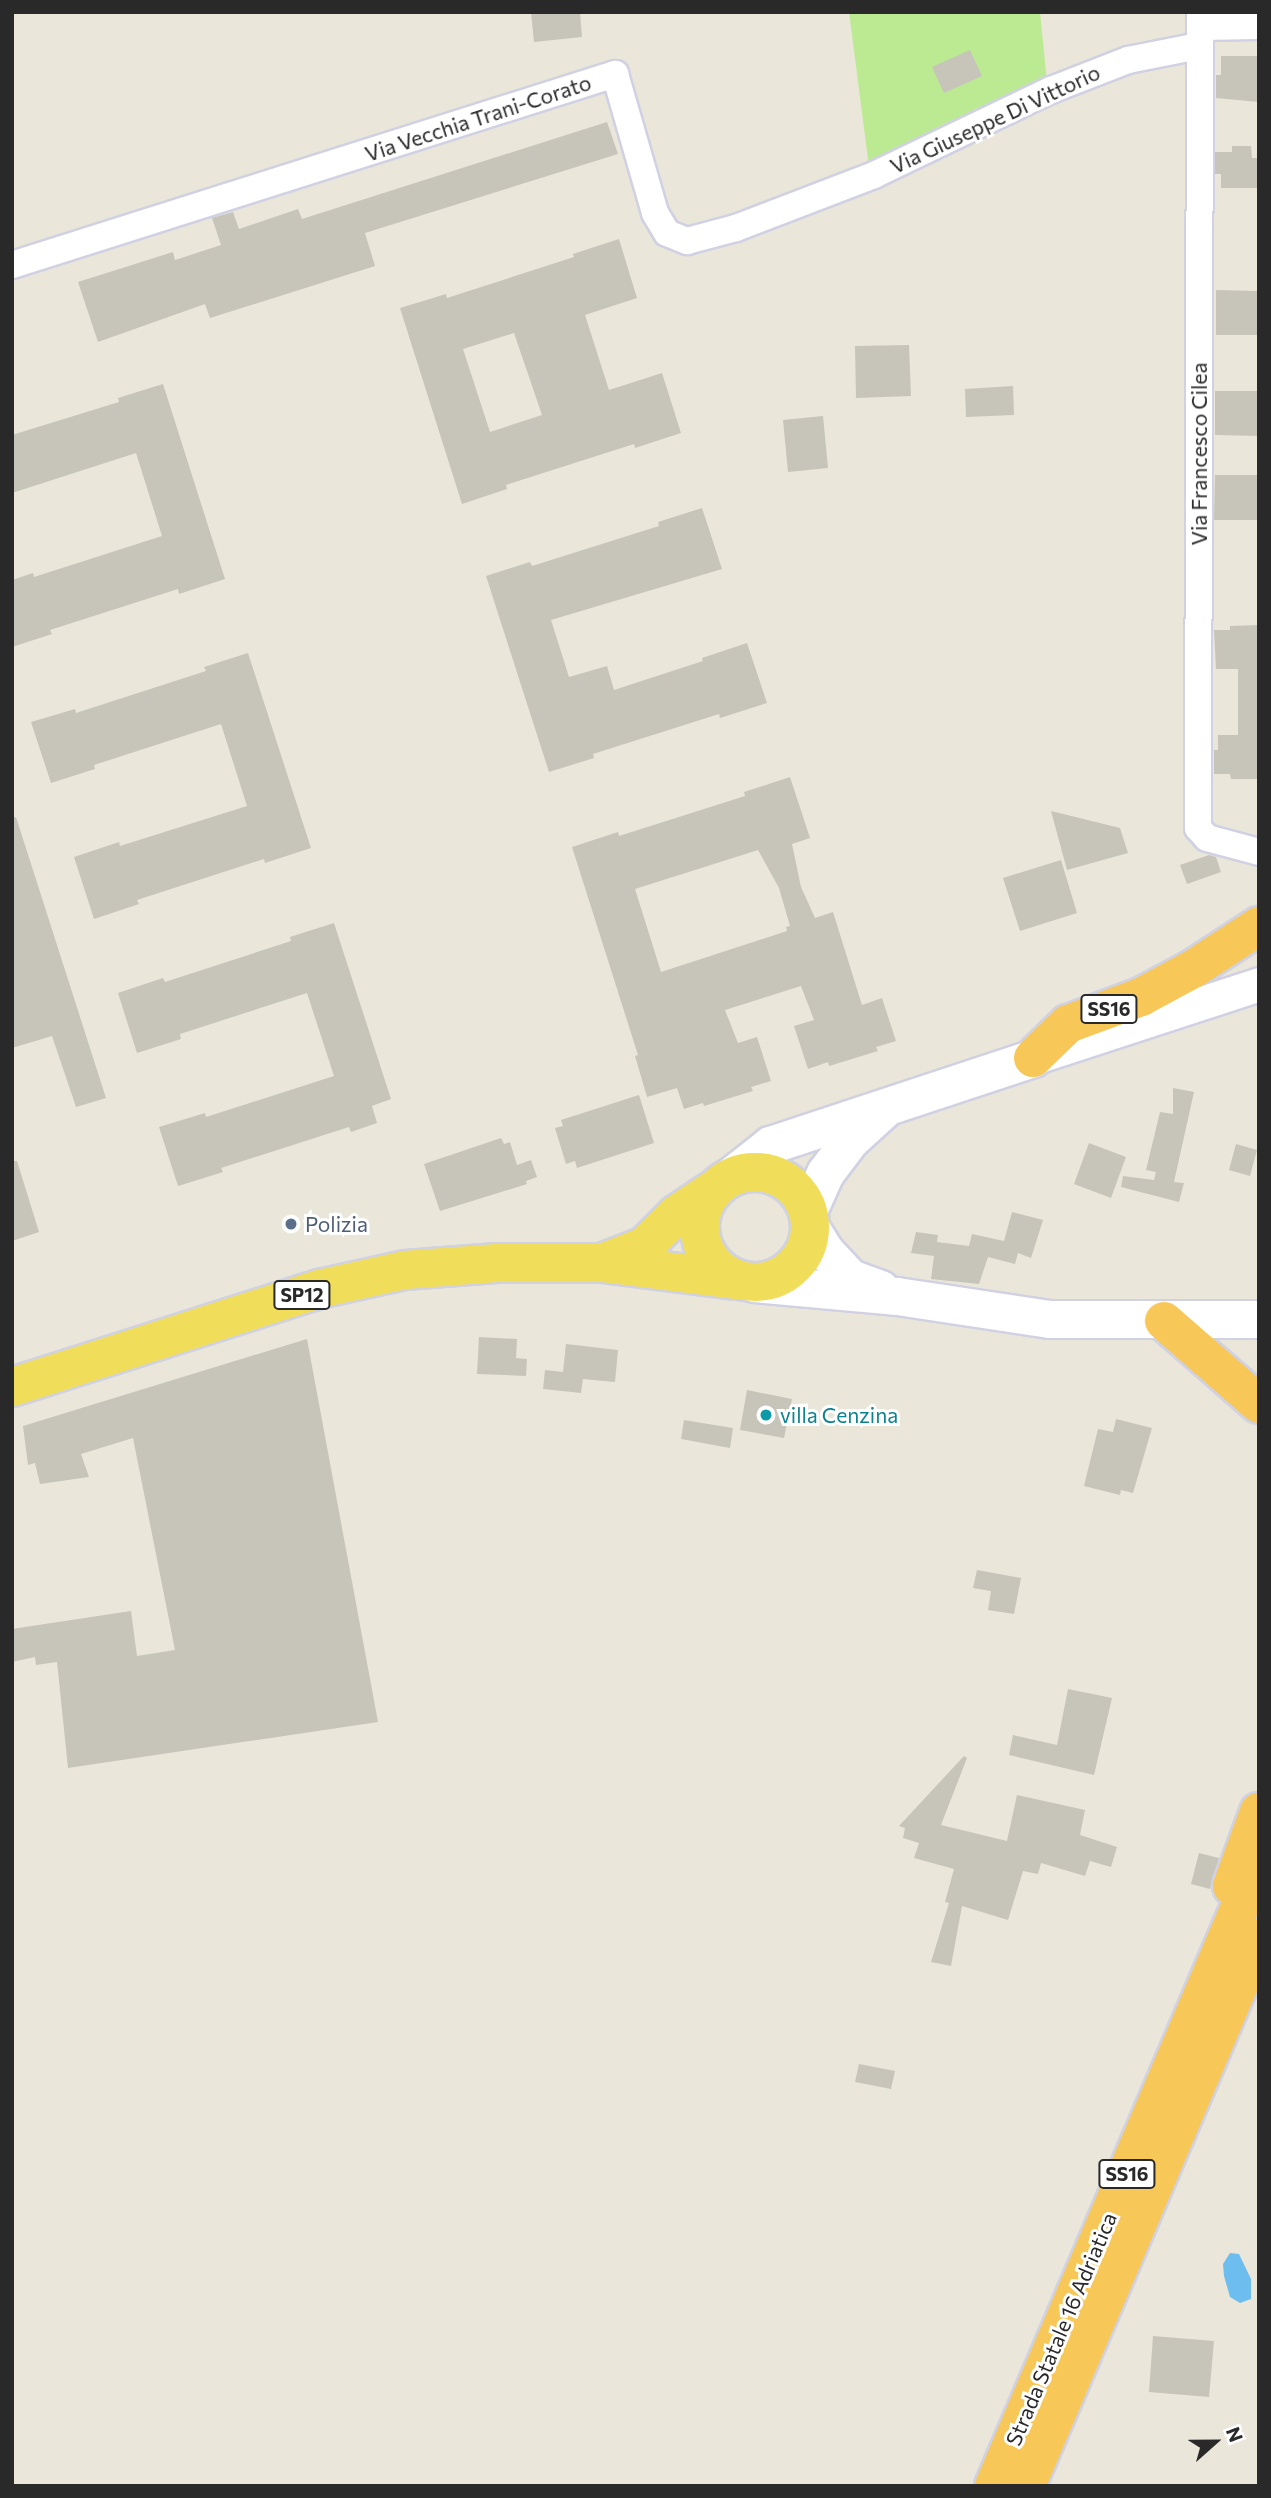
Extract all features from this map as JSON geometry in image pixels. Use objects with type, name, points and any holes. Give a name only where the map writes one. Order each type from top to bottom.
[{"type":"highway","name":"SS16","points":[[1033,1058],[1068,1024],[1141,997],[1193,969],[1259,926]]},
{"type":"highway","points":[[1164,1321],[1259,1404]]},
{"type":"highway","name":"SS16","points":[[1211,1973],[1218,1923],[1259,1812]]},
{"type":"highway","name":"Strada Statale 16 Adriatica","points":[[994,2486],[1259,1862]]},
{"type":"highway","name":"Strada Statale 16 Adriatica","points":[[1026,2486],[1259,1938]]},
{"type":"main road","points":[[1033,1058],[890,1103],[770,1145],[720,1184],[703,1206],[699,1223],[701,1241],[708,1258],[721,1271],[745,1281],[897,1296],[1049,1319],[1259,1319]]},
{"type":"main road","points":[[745,1281],[771,1280],[793,1266],[808,1244],[809,1219],[825,1173],[842,1151],[890,1103]]},
{"type":"main road","points":[[720,1184],[759,1171],[775,1175],[789,1183],[825,1251],[850,1278],[897,1296]]},
{"type":"main road","name":"SP12","points":[[602,1262],[645,1245],[677,1214],[720,1184]]},
{"type":"main road","name":"SP12","points":[[12,1387],[319,1289],[405,1269],[497,1263],[602,1262],[745,1281]]},
{"type":"street","name":"Via Giuseppe Di Vittorio","points":[[874,175],[1051,90],[1200,29],[1259,26]]},
{"type":"street","name":"Via Francesco Cilea","points":[[1200,29],[1198,828],[1207,838],[1216,842],[1259,852]]},
{"type":"street","name":"Via Vecchia Trani-Corato","points":[[12,265],[615,74],[655,213],[667,233],[687,241],[710,236],[874,175]]},
{"type":"street","points":[[1033,1058],[1259,985]]},
{"type":"green space","points":[[849,12],[1040,12],[1047,83],[869,167]]},
{"type":"water","points":[[1230,2253],[1239,2254],[1251,2279],[1251,2299],[1240,2303],[1230,2297],[1224,2276],[1223,2264]]},
{"type":"building","points":[[531,12],[580,12],[582,37],[534,42]]},
{"type":"building","points":[[970,50],[982,76],[944,93],[932,67]]},
{"type":"building","points":[[1221,56],[1259,56],[1259,102],[1216,98],[1216,75],[1221,75]]},
{"type":"building","points":[[607,122],[618,154],[365,233],[375,266],[210,318],[205,304],[98,342],[78,282],[173,252],[175,260],[221,245],[212,218],[233,212],[239,229],[298,209],[302,219]]},
{"type":"building","points":[[1232,146],[1251,146],[1252,158],[1259,158],[1259,188],[1221,188],[1221,174],[1215,174],[1215,152],[1232,152]]},
{"type":"building","points":[[619,239],[637,298],[585,315],[609,390],[662,373],[681,433],[635,448],[634,444],[506,485],[507,489],[462,504],[400,308],[446,294],[447,298],[574,257],[573,254]],"holes":[[[514,333],[542,415],[490,432],[463,349]]]},
{"type":"building","points":[[1216,290],[1259,291],[1259,335],[1216,335]]},
{"type":"building","points":[[909,345],[911,396],[856,398],[855,346]]},
{"type":"building","points":[[163,384],[225,579],[179,594],[178,589],[50,630],[52,634],[12,647],[12,580],[33,573],[34,577],[162,536],[136,453],[12,493],[12,435],[119,402],[118,398]]},
{"type":"building","points":[[1013,386],[1014,415],[966,417],[965,389]]},
{"type":"building","points":[[1215,391],[1259,391],[1259,436],[1215,435]]},
{"type":"building","points":[[823,416],[828,468],[788,472],[783,420]]},
{"type":"building","points":[[1215,475],[1259,475],[1259,520],[1214,520]]},
{"type":"building","points":[[702,508],[722,569],[551,620],[569,677],[607,666],[614,690],[703,661],[702,658],[747,643],[767,703],[720,718],[719,714],[593,754],[594,758],[549,772],[486,576],[530,562],[532,566],[659,526],[658,522]]},
{"type":"building","points":[[1259,625],[1259,779],[1231,779],[1230,774],[1214,774],[1214,750],[1218,750],[1218,735],[1238,735],[1238,669],[1216,669],[1214,630],[1230,630],[1230,626]]},
{"type":"building","points":[[248,653],[311,848],[265,863],[264,859],[137,900],[139,904],[94,919],[74,857],[119,842],[120,846],[247,806],[221,724],[94,765],[95,769],[51,783],[31,722],[75,709],[76,713],[206,671],[204,667]]},
{"type":"building","points":[[790,777],[810,838],[792,844],[801,887],[815,918],[833,912],[862,1005],[882,998],[896,1041],[876,1047],[878,1051],[829,1066],[828,1062],[808,1069],[794,1026],[814,1020],[801,986],[725,1010],[738,1043],[757,1037],[771,1081],[751,1087],[753,1091],[704,1106],[703,1103],[684,1109],[677,1088],[647,1097],[635,1056],[638,1055],[572,847],[618,832],[619,836],[745,796],[744,792]],"holes":[[[758,850],[779,888],[790,926],[786,927],[787,931],[661,972],[635,889]]]},
{"type":"building","points":[[1051,811],[1120,828],[1128,853],[1067,870]]},
{"type":"building","points":[[16,817],[106,1098],[76,1107],[52,1036],[12,1048],[12,818]]},
{"type":"building","points":[[1209,855],[1216,857],[1221,872],[1187,884],[1180,865]]},
{"type":"building","points":[[1061,860],[1077,913],[1020,931],[1003,878]]},
{"type":"building","points":[[334,923],[391,1099],[372,1106],[377,1123],[351,1132],[349,1127],[221,1168],[223,1172],[178,1186],[159,1127],[205,1113],[206,1117],[334,1076],[307,993],[180,1034],[181,1039],[137,1053],[118,993],[163,978],[165,982],[291,941],[290,937]]},
{"type":"building","points":[[1173,1088],[1194,1092],[1174,1182],[1184,1183],[1179,1202],[1121,1187],[1123,1176],[1154,1180],[1156,1172],[1146,1170],[1160,1112],[1173,1114]]},
{"type":"building","points":[[639,1095],[654,1143],[577,1168],[575,1161],[566,1164],[555,1128],[563,1126],[561,1120]]},
{"type":"building","points":[[501,1138],[504,1144],[510,1142],[517,1165],[531,1160],[537,1177],[526,1181],[527,1184],[440,1211],[424,1164]]},
{"type":"building","points":[[1089,1143],[1126,1157],[1111,1198],[1074,1184]]},
{"type":"building","points":[[1236,1144],[1257,1150],[1250,1176],[1229,1170]]},
{"type":"building","points":[[12,1161],[17,1161],[39,1232],[12,1241]]},
{"type":"building","points":[[1012,1212],[1043,1220],[1031,1258],[1018,1253],[1015,1264],[988,1257],[979,1284],[931,1279],[934,1256],[911,1253],[916,1232],[938,1235],[937,1242],[969,1246],[972,1234],[1004,1241]]},
{"type":"building","points":[[479,1337],[517,1339],[516,1358],[527,1359],[526,1376],[477,1374]]},
{"type":"building","points":[[307,1339],[378,1722],[68,1768],[57,1662],[36,1665],[35,1657],[12,1662],[12,1629],[131,1611],[137,1656],[175,1650],[133,1438],[81,1454],[89,1477],[40,1484],[35,1463],[28,1465],[23,1426]]},
{"type":"building","points":[[566,1344],[618,1350],[615,1382],[583,1379],[581,1393],[543,1389],[545,1370],[563,1372]]},
{"type":"building","name":"villa Cenzina","points":[[747,1390],[792,1399],[784,1438],[740,1430]]},
{"type":"building","points":[[1116,1419],[1152,1428],[1133,1493],[1121,1490],[1120,1495],[1084,1486],[1098,1429],[1113,1432]]},
{"type":"building","points":[[684,1420],[733,1428],[730,1448],[681,1439]]},
{"type":"building","points":[[977,1570],[1021,1578],[1014,1614],[988,1610],[991,1591],[973,1588]]},
{"type":"building","points":[[1068,1689],[1112,1698],[1094,1775],[1009,1755],[1013,1735],[1057,1745]]},
{"type":"building","points":[[964,1756],[967,1758],[941,1825],[1007,1841],[1017,1795],[1085,1810],[1080,1835],[1117,1847],[1111,1867],[1090,1861],[1085,1876],[1041,1863],[1038,1874],[1023,1871],[1008,1920],[962,1906],[951,1966],[931,1962],[949,1903],[945,1902],[954,1869],[914,1858],[919,1843],[903,1838],[905,1828],[899,1826]]},
{"type":"building","points":[[1199,1853],[1219,1858],[1210,1889],[1191,1884]]},
{"type":"building","points":[[859,2064],[895,2071],[891,2089],[855,2082]]},
{"type":"building","points":[[1153,2336],[1214,2341],[1209,2397],[1149,2392]]},
{"type":"place","name":"Polizia","points":[[291,1224]]},
{"type":"place","name":"villa Cenzina","points":[[766,1415]]}]
